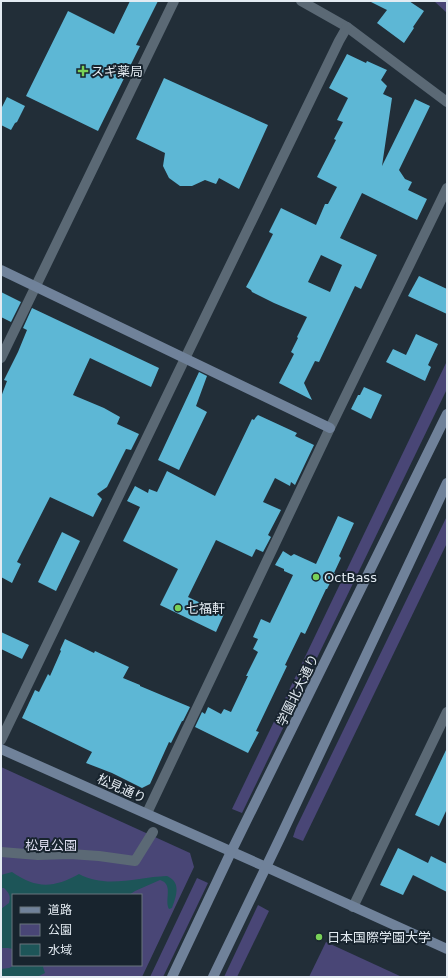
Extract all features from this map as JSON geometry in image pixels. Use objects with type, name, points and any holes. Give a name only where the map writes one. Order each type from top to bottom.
[{"type":"main road","points":[[1,270],[330,428]]},
{"type":"main road","name":"学園北大通り","points":[[172,977],[231,852],[447,414]]},
{"type":"main road","points":[[213,977],[447,483]]},
{"type":"main road","name":"松見通り","points":[[1,749],[147,813],[447,949]]},
{"type":"street","points":[[1,358],[174,1]]},
{"type":"street","points":[[301,1],[347,27],[447,102]]},
{"type":"street","points":[[1,740],[184,358],[347,27]]},
{"type":"street","points":[[147,813],[330,428],[447,188]]},
{"type":"street","points":[[353,907],[447,712]]},
{"type":"street","points":[[1,852],[38,855],[70,854],[135,861],[153,832]]},
{"type":"green space","points":[[434,1],[447,1],[447,13]]},
{"type":"green space","points":[[447,361],[447,389],[242,813],[232,809]]},
{"type":"green space","points":[[447,516],[447,543],[303,841],[293,837],[296,828]]},
{"type":"green space","name":"松見公園","points":[[1,767],[190,853],[194,867],[142,977],[1,977]]},
{"type":"green space","points":[[197,878],[208,883],[163,977],[150,977]]},
{"type":"green space","points":[[258,905],[269,911],[237,977],[224,977]]},
{"type":"green space","points":[[326,942],[402,977],[309,977]]},
{"type":"water","points":[[12,872],[21,878],[37,884],[45,885],[61,882],[79,874],[100,881],[122,881],[167,876],[175,883],[177,890],[172,908],[169,909],[167,885],[160,880],[130,894],[12,894],[12,949],[1,948],[1,909],[9,903],[10,898],[7,891],[4,888],[1,888],[1,875]]},
{"type":"water","points":[[13,966],[44,966],[45,973],[37,977],[1,977],[1,969]]},
{"type":"building","name":"スギ薬局","points":[[130,1],[158,1],[136,45],[140,46],[98,131],[26,96],[68,11],[114,34]]},
{"type":"building","points":[[369,1],[409,1],[424,11],[404,43],[377,23],[387,10]]},
{"type":"building","points":[[347,54],[366,63],[367,61],[387,70],[381,80],[387,86],[383,94],[392,98],[382,166],[415,99],[430,106],[399,170],[405,179],[412,182],[408,190],[427,199],[417,220],[362,193],[340,238],[377,255],[361,289],[355,286],[319,362],[315,361],[304,383],[312,400],[279,383],[294,354],[291,352],[307,317],[274,303],[252,292],[246,287],[273,234],[269,232],[281,208],[316,225],[325,204],[328,204],[337,187],[317,177],[336,140],[334,139],[343,122],[337,120],[348,98],[329,88]],"holes":[[[321,255],[342,265],[330,292],[308,282]]]},
{"type":"building","points":[[164,78],[268,125],[239,189],[219,178],[216,184],[205,180],[192,186],[180,186],[169,178],[163,166],[165,153],[136,139]]},
{"type":"building","points":[[7,97],[25,106],[11,130],[1,125],[1,109]]},
{"type":"building","points":[[419,276],[447,289],[447,314],[408,296]]},
{"type":"building","points":[[1,292],[21,302],[11,322],[1,317]]},
{"type":"building","points":[[32,308],[159,368],[151,387],[90,358],[73,395],[104,408],[120,417],[117,424],[139,434],[131,450],[126,449],[107,487],[97,494],[102,499],[93,517],[50,497],[17,562],[21,564],[12,583],[1,577],[1,397],[7,381],[4,380],[27,330],[23,328]]},
{"type":"building","points":[[416,334],[438,344],[428,365],[431,367],[425,381],[386,362],[393,349],[406,355]]},
{"type":"building","points":[[199,372],[207,376],[196,406],[207,412],[179,470],[158,460]]},
{"type":"building","points":[[364,387],[382,395],[371,419],[351,409]]},
{"type":"building","points":[[258,415],[297,433],[295,436],[314,445],[295,485],[291,482],[290,486],[275,478],[263,502],[281,510],[268,535],[271,537],[263,552],[256,549],[252,557],[216,540],[188,597],[224,614],[216,632],[160,605],[178,569],[123,541],[140,507],[127,501],[135,486],[148,493],[149,489],[157,492],[167,471],[215,496],[252,419],[254,420]]},
{"type":"building","points":[[338,516],[354,523],[339,556],[341,558],[305,634],[301,632],[285,665],[287,666],[256,731],[259,732],[248,753],[195,727],[202,712],[205,714],[208,707],[221,714],[224,709],[231,712],[258,652],[253,649],[258,639],[253,637],[261,619],[270,623],[293,575],[275,565],[283,551],[291,556],[294,554],[316,564]]},
{"type":"building","points":[[62,532],[80,541],[56,591],[38,582]]},
{"type":"building","points":[[1,632],[29,645],[22,659],[1,649]]},
{"type":"building","points":[[65,639],[94,653],[95,651],[129,667],[123,678],[190,707],[171,743],[169,742],[150,784],[142,788],[112,773],[86,763],[92,752],[22,718],[35,690],[39,692],[48,674],[50,676]]},
{"type":"building","points":[[447,748],[447,809],[439,826],[415,815]]},
{"type":"building","points":[[398,848],[428,863],[431,856],[447,864],[447,892],[413,875],[403,895],[380,885]]},
{"type":"place","name":"スギ薬局","points":[[83,71]]},
{"type":"place","name":"OctBass","points":[[316,577]]},
{"type":"place","name":"七福軒","points":[[178,608]]},
{"type":"place","name":"日本国際学園大学","points":[[319,937]]}]
